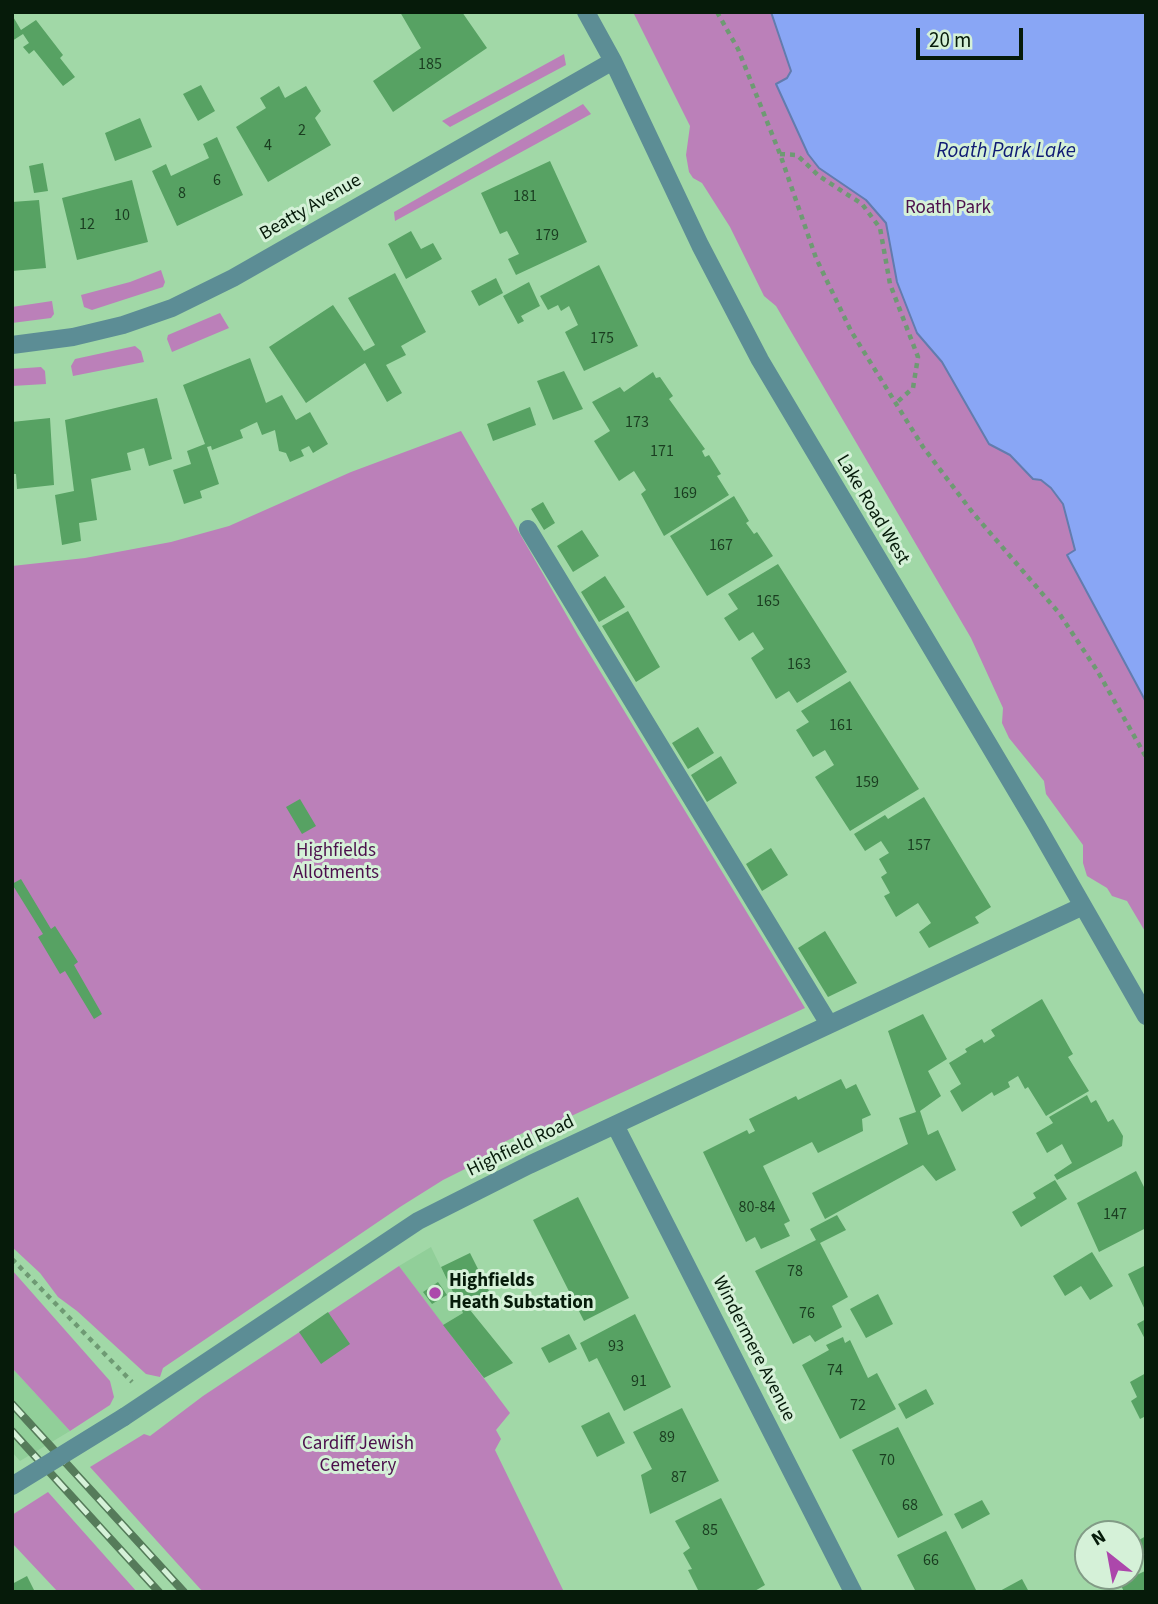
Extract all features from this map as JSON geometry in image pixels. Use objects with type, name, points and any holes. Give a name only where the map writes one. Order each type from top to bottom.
[{"type":"street","name":"Lake Road West","points":[[586,12],[613,61],[700,245],[760,360],[1146,1016]]},
{"type":"street","name":"Beatty Avenue","points":[[12,345],[86,334],[172,308],[233,278],[613,61]]},
{"type":"street","points":[[528,529],[829,1024]]},
{"type":"street","name":"Highfield Road","points":[[12,1486],[149,1401],[389,1238],[530,1165],[1083,906]]},
{"type":"street","name":"Windermere Avenue","points":[[615,1125],[853,1592]]},
{"type":"path","points":[[717,12],[737,49],[780,154],[827,282],[851,331],[895,404],[951,485],[1059,613],[1098,672],[1146,757]]},
{"type":"path","points":[[780,154],[797,155],[818,176],[862,204],[880,228],[890,284],[918,357],[913,387],[895,404]]},
{"type":"path","points":[[12,1259],[149,1401]]},
{"type":"shaded area","points":[[431,1247],[463,1313],[443,1325],[399,1266]]},
{"type":"shaded area","points":[[12,1368],[70,1431],[20,1461],[12,1452]]},
{"type":"green space","name":"Roath Park","points":[[633,12],[1146,12],[1146,933],[1127,901],[1112,896],[1107,888],[1087,876],[1083,863],[1083,845],[1046,794],[1044,781],[1009,738],[1002,723],[1003,708],[971,638],[776,306],[764,296],[730,227],[702,183],[689,172],[686,155],[690,126]]},
{"type":"green space","points":[[564,54],[566,65],[450,127],[442,121]]},
{"type":"green space","points":[[583,104],[591,114],[395,221],[394,212]]},
{"type":"green space","points":[[161,270],[165,282],[163,287],[92,310],[84,307],[81,295],[130,282]]},
{"type":"green space","points":[[52,301],[54,314],[51,318],[12,323],[12,307]]},
{"type":"green space","points":[[220,313],[229,328],[172,352],[168,335]]},
{"type":"green space","points":[[135,346],[141,351],[144,362],[73,376],[71,366],[75,359]]},
{"type":"green space","points":[[41,367],[45,371],[46,384],[12,386],[12,369]]},
{"type":"green space","name":"Highfields Allotments","points":[[461,431],[578,635],[805,1008],[528,1136],[525,1132],[502,1143],[505,1149],[443,1180],[400,1207],[163,1368],[160,1377],[146,1374],[58,1297],[40,1273],[12,1247],[12,566],[85,558],[171,542],[229,526],[351,472]]},
{"type":"green space","name":"Cardiff Jewish Cemetery","points":[[399,1266],[510,1413],[496,1430],[501,1439],[495,1450],[564,1592],[203,1592],[90,1467],[144,1434],[150,1436],[203,1396]]},
{"type":"green space","points":[[12,1270],[110,1381],[114,1397],[110,1405],[70,1431],[12,1368]]},
{"type":"green space","points":[[48,1492],[137,1592],[58,1592],[12,1543],[12,1515]]},
{"type":"water","name":"Roath Park Lake","points":[[771,12],[1146,12],[1146,702],[1067,555],[1075,550],[1063,504],[1051,488],[1041,480],[1033,479],[1010,455],[989,444],[942,362],[917,333],[897,282],[886,223],[866,200],[819,168],[808,154],[776,84],[787,78],[791,71]]},
{"type":"building","points":[[400,12],[462,12],[487,48],[393,112],[373,81],[421,48]]},
{"type":"building","points":[[12,15],[21,30],[36,20],[63,55],[60,58],[75,77],[63,86],[34,50],[29,54],[23,47],[29,43],[23,34],[12,41]]},
{"type":"building","points":[[201,85],[215,111],[198,121],[183,94]]},
{"type":"building","points":[[279,86],[285,98],[306,86],[321,111],[315,118],[331,145],[268,182],[236,127],[266,108],[260,98]]},
{"type":"building","points":[[140,118],[152,147],[115,161],[105,133]]},
{"type":"building","points":[[217,137],[243,195],[177,226],[152,171],[166,164],[171,176],[209,158],[203,144]]},
{"type":"building","points":[[550,161],[587,242],[516,275],[508,259],[519,254],[507,231],[500,234],[481,193]]},
{"type":"building","points":[[43,163],[48,191],[34,193],[29,166]]},
{"type":"building","points":[[132,180],[148,242],[77,260],[62,198]]},
{"type":"building","points":[[39,200],[46,268],[12,271],[12,202]]},
{"type":"building","points":[[411,231],[421,249],[433,243],[442,259],[406,279],[388,244]]},
{"type":"building","points":[[599,265],[638,346],[584,371],[565,332],[578,325],[569,306],[561,311],[558,305],[548,310],[540,296]]},
{"type":"building","points":[[395,273],[426,332],[401,346],[406,355],[386,365],[402,393],[387,402],[365,363],[306,403],[269,347],[333,305],[364,351],[375,345],[348,298]]},
{"type":"building","points":[[496,278],[503,293],[479,306],[471,291]]},
{"type":"building","points":[[529,282],[540,306],[521,316],[524,321],[518,324],[503,296]]},
{"type":"building","points":[[250,358],[266,403],[282,395],[296,420],[310,412],[328,444],[313,453],[309,446],[301,450],[304,456],[290,462],[286,453],[279,451],[275,430],[262,435],[257,422],[240,430],[243,438],[212,450],[211,446],[207,447],[219,484],[200,491],[202,498],[184,504],[173,470],[191,464],[187,451],[205,444],[183,385]]},
{"type":"building","points":[[564,371],[583,409],[553,420],[537,381]]},
{"type":"building","points":[[653,372],[656,378],[660,377],[673,396],[669,399],[705,449],[702,451],[705,457],[709,455],[721,474],[717,476],[729,495],[664,536],[641,494],[646,490],[634,471],[619,481],[594,441],[610,431],[592,402],[620,387],[624,392]]},
{"type":"building","points":[[157,398],[172,459],[149,466],[144,448],[127,453],[131,470],[91,479],[97,520],[79,523],[81,541],[62,545],[55,495],[74,491],[65,420]]},
{"type":"building","points":[[530,407],[536,425],[493,441],[487,424]]},
{"type":"building","points":[[50,418],[54,485],[17,489],[16,474],[12,474],[12,422]]},
{"type":"building","points":[[734,496],[749,521],[746,523],[754,534],[757,532],[773,556],[707,596],[670,536]]},
{"type":"building","points":[[543,502],[555,523],[544,530],[531,509]]},
{"type":"building","points":[[582,530],[599,556],[573,572],[557,546]]},
{"type":"building","points":[[778,564],[847,672],[797,703],[789,691],[776,699],[751,658],[764,649],[753,632],[739,641],[724,618],[738,609],[728,594]]},
{"type":"building","points":[[605,576],[625,607],[599,622],[581,592]]},
{"type":"building","points":[[628,611],[660,667],[636,682],[602,626]]},
{"type":"building","points":[[850,681],[919,789],[850,831],[815,777],[834,765],[825,750],[813,757],[796,730],[809,722],[801,711]]},
{"type":"building","points":[[698,727],[714,753],[688,769],[672,743]]},
{"type":"building","points":[[721,756],[737,783],[707,802],[691,775]]},
{"type":"building","points":[[924,797],[991,907],[975,917],[979,923],[929,948],[919,932],[931,923],[918,903],[896,917],[884,896],[890,893],[881,877],[887,873],[879,859],[889,853],[881,841],[865,851],[854,834],[885,815],[888,819]]},
{"type":"building","points":[[300,799],[316,826],[302,834],[286,807]]},
{"type":"building","points":[[771,848],[788,875],[762,891],[746,864]]},
{"type":"building","points":[[21,879],[51,929],[55,926],[78,962],[74,965],[102,1014],[94,1019],[65,971],[60,974],[38,937],[43,934],[12,884]]},
{"type":"building","points":[[825,931],[857,983],[828,997],[798,948]]},
{"type":"building","points":[[1042,999],[1073,1054],[1068,1057],[1089,1091],[1046,1116],[1018,1076],[1008,1082],[1010,1087],[994,1096],[992,1092],[962,1112],[950,1091],[961,1084],[949,1063],[982,1039],[984,1043],[995,1036],[991,1030]]},
{"type":"building","points":[[923,1014],[947,1059],[928,1071],[941,1096],[920,1111],[928,1135],[938,1130],[956,1170],[936,1181],[923,1165],[825,1219],[812,1193],[908,1144],[899,1118],[916,1112],[888,1031]]},
{"type":"building","points":[[841,1079],[846,1089],[856,1084],[871,1115],[862,1119],[863,1131],[818,1153],[812,1142],[763,1166],[790,1221],[784,1224],[790,1236],[761,1249],[755,1237],[746,1242],[703,1152],[747,1130],[749,1134],[755,1131],[749,1119],[796,1096],[798,1100]]},
{"type":"building","points":[[1087,1095],[1091,1103],[1096,1100],[1108,1122],[1113,1119],[1123,1136],[1122,1146],[1057,1180],[1054,1175],[1072,1163],[1062,1144],[1047,1153],[1036,1133],[1053,1123],[1049,1117]]},
{"type":"building","points":[[1136,1171],[1146,1191],[1146,1228],[1099,1252],[1077,1203]]},
{"type":"building","points":[[1055,1180],[1067,1199],[1021,1227],[1012,1212],[1036,1198],[1033,1193]]},
{"type":"building","points":[[578,1197],[629,1298],[584,1321],[533,1220]]},
{"type":"building","points":[[837,1215],[846,1230],[820,1243],[848,1297],[832,1306],[842,1327],[815,1342],[810,1335],[793,1344],[755,1271],[816,1240],[810,1229]]},
{"type":"building","points":[[1092,1252],[1113,1286],[1090,1300],[1081,1286],[1065,1296],[1053,1276]]},
{"type":"building","points":[[470,1253],[492,1297],[470,1310],[513,1363],[484,1378],[443,1325],[463,1313],[441,1267]]},
{"type":"building","points":[[1146,1265],[1146,1312],[1128,1274]]},
{"type":"building","name":"Highfields Heath Substation","points":[[438,1282],[447,1295],[432,1304],[423,1292]]},
{"type":"building","points":[[878,1294],[893,1324],[866,1338],[850,1309]]},
{"type":"building","points":[[328,1312],[350,1344],[321,1364],[299,1332]]},
{"type":"building","points":[[635,1314],[671,1387],[624,1411],[597,1358],[589,1362],[580,1343]]},
{"type":"building","points":[[1146,1319],[1146,1341],[1137,1324]]},
{"type":"building","points":[[569,1334],[577,1349],[549,1363],[541,1348]]},
{"type":"building","points":[[843,1337],[845,1343],[850,1340],[868,1378],[877,1373],[896,1409],[840,1439],[802,1365],[829,1350],[826,1345]]},
{"type":"building","points":[[1146,1373],[1146,1416],[1140,1419],[1131,1401],[1137,1397],[1130,1382]]},
{"type":"building","points":[[926,1389],[934,1404],[906,1419],[898,1404]]},
{"type":"building","points":[[682,1408],[719,1481],[650,1514],[641,1475],[652,1469],[633,1432]]},
{"type":"building","points":[[609,1412],[625,1443],[597,1457],[581,1426]]},
{"type":"building","points":[[898,1427],[943,1515],[898,1538],[852,1450]]},
{"type":"building","points":[[721,1498],[765,1585],[753,1592],[699,1592],[688,1570],[692,1569],[683,1553],[690,1548],[675,1521]]},
{"type":"building","points":[[982,1500],[990,1514],[962,1529],[954,1514]]},
{"type":"building","points":[[946,1531],[977,1592],[916,1592],[897,1555]]},
{"type":"building","points":[[1146,1536],[1144,1557],[1144,1537]]},
{"type":"building","points":[[1144,1571],[1146,1592],[1124,1592],[1123,1590],[1144,1590]]},
{"type":"building","points":[[27,1576],[35,1592],[12,1592],[12,1584]]},
{"type":"building","points":[[1022,1579],[1029,1592],[998,1592]]},
{"type":"railway","points":[[12,1404],[184,1592]]},
{"type":"railway","points":[[12,1431],[159,1592]]},
{"type":"place","name":"Highfields Heath Substation","points":[[435,1293]]}]
